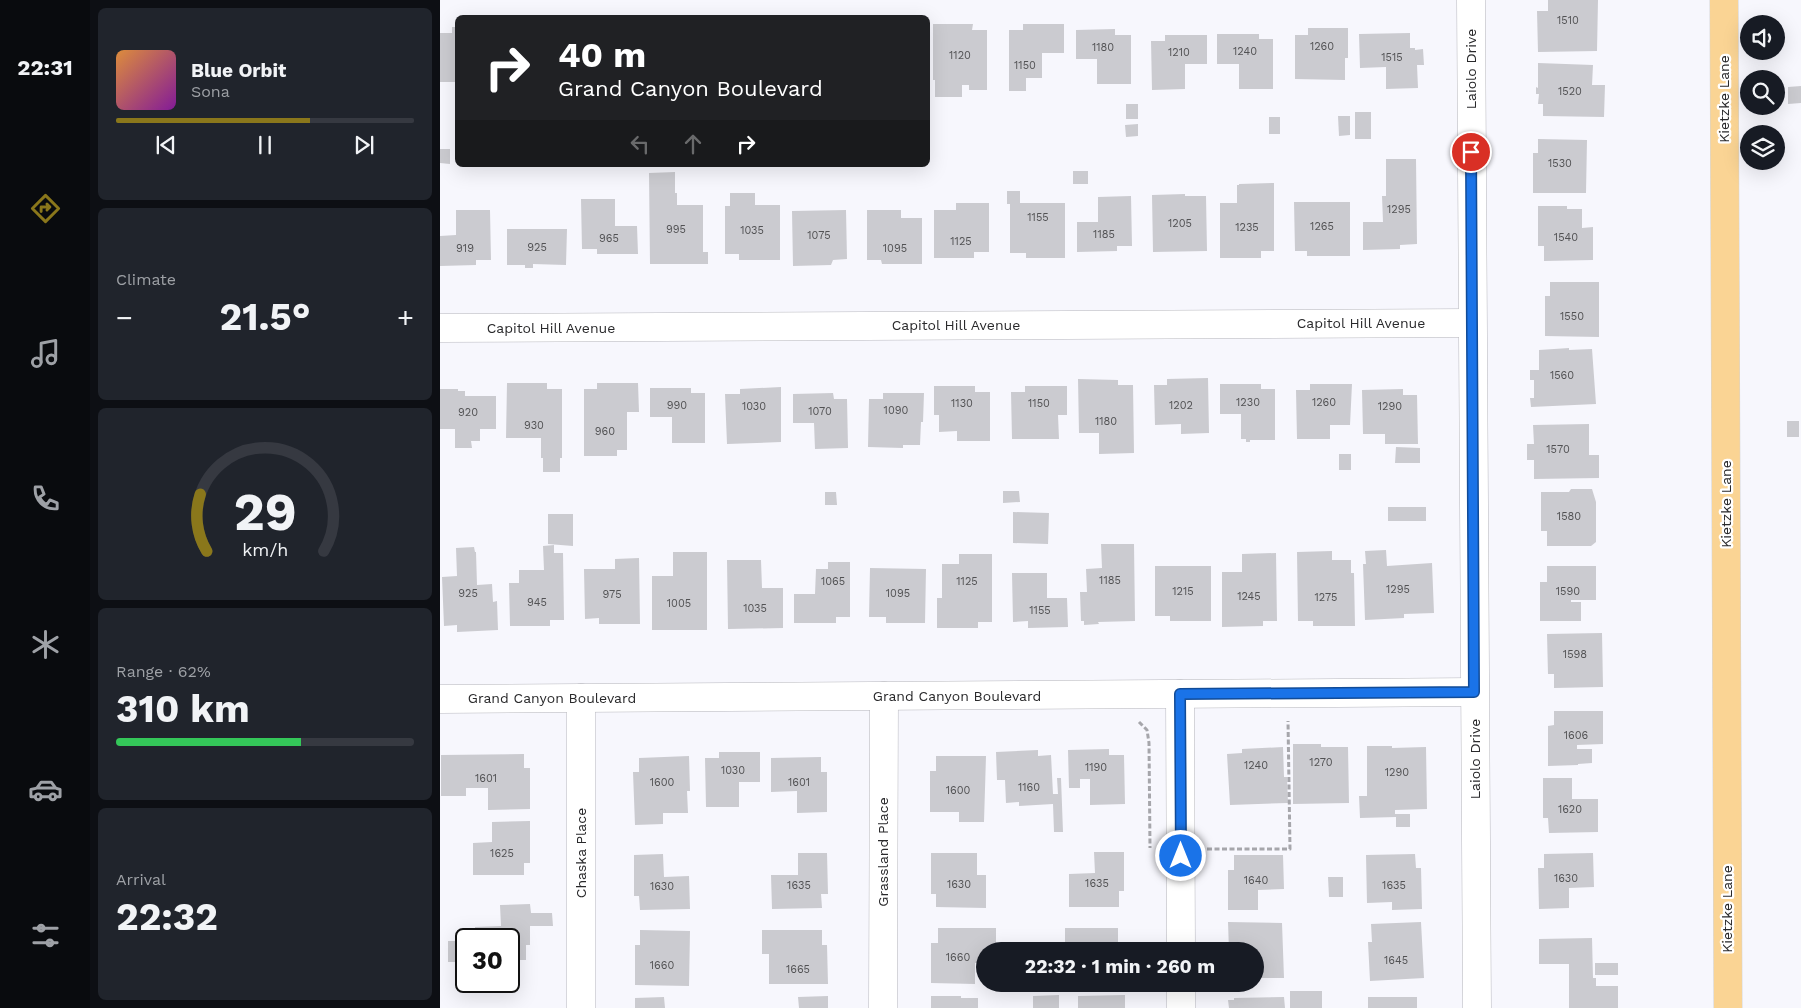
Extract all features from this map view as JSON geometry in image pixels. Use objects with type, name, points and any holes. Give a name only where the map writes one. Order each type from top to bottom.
[{"type":"main road","name":"Kietzke Lane","points":[[1724,0],[1728,1008]]},
{"type":"street","name":"Laiolo Drive","points":[[1470,0],[1477,1008]]},
{"type":"street","name":"Capitol Hill Avenue","points":[[440,328],[1471,323]]},
{"type":"street","name":"Grand Canyon Boulevard","points":[[440,699],[1474,692]]},
{"type":"street","points":[[1180,694],[1181,942]]},
{"type":"street","name":"Grassland Place","points":[[883,1008],[884,696]]},
{"type":"street","name":"Chaska Place","points":[[581,698],[581,1008]]},
{"type":"street","points":[[1181,992],[1181,1008]]},
{"type":"path","points":[[1206,849],[1290,849],[1288,715]]},
{"type":"path","points":[[1133,718],[1139,721],[1147,730],[1149,742],[1150,848]]},
{"type":"building","points":[[1548,0],[1598,0],[1597,51],[1538,52],[1537,11],[1548,11]]},
{"type":"building","points":[[933,24],[973,24],[972,30],[987,30],[987,90],[969,90],[969,85],[962,85],[962,97],[935,97],[935,80],[933,80]]},
{"type":"building","points":[[1023,24],[1064,24],[1064,53],[1042,53],[1042,78],[1026,78],[1026,91],[1009,91],[1009,30],[1023,30]]},
{"type":"building","points":[[452,27],[455,27],[455,82],[440,82],[440,33],[452,33]]},
{"type":"building","points":[[1308,28],[1348,28],[1348,58],[1345,58],[1345,80],[1295,79],[1295,35],[1308,35]]},
{"type":"building","points":[[1115,29],[1115,35],[1131,35],[1131,84],[1097,84],[1097,59],[1076,59],[1076,30]]},
{"type":"building","points":[[1410,33],[1410,48],[1415,48],[1415,50],[1423,49],[1424,65],[1417,65],[1418,88],[1386,89],[1386,67],[1360,68],[1359,34]]},
{"type":"building","points":[[1217,34],[1259,34],[1259,39],[1273,39],[1273,89],[1239,89],[1239,64],[1217,64]]},
{"type":"building","points":[[1165,35],[1207,35],[1207,64],[1185,64],[1185,89],[1152,90],[1151,41],[1165,41]]},
{"type":"building","points":[[1538,63],[1593,65],[1592,85],[1605,85],[1604,117],[1543,116],[1543,104],[1538,104],[1539,94],[1536,94],[1536,87],[1538,88]]},
{"type":"building","points":[[1801,86],[1801,103],[1788,104],[1788,87]]},
{"type":"building","points":[[1126,104],[1138,104],[1138,119],[1126,119]]},
{"type":"building","points":[[1355,112],[1371,112],[1371,139],[1355,139]]},
{"type":"building","points":[[1338,116],[1350,116],[1350,135],[1339,136]]},
{"type":"building","points":[[1269,117],[1280,117],[1280,134],[1269,134]]},
{"type":"building","points":[[1138,124],[1138,136],[1126,137],[1125,125]]},
{"type":"building","points":[[1538,139],[1587,140],[1586,193],[1533,193],[1533,153],[1538,153]]},
{"type":"building","points":[[440,149],[450,149],[450,164],[440,163]]},
{"type":"building","points":[[1386,159],[1416,159],[1417,244],[1400,245],[1400,249],[1363,250],[1363,222],[1383,222],[1382,196],[1386,196]]},
{"type":"building","points":[[1073,171],[1088,171],[1088,184],[1073,184]]},
{"type":"building","points":[[675,172],[677,205],[703,205],[703,252],[708,252],[708,264],[650,264],[649,173]]},
{"type":"building","points":[[1274,183],[1274,251],[1261,251],[1261,258],[1220,258],[1220,203],[1237,203],[1237,185],[1239,184]]},
{"type":"building","points":[[1007,191],[1020,191],[1020,203],[1065,203],[1065,258],[1026,258],[1026,253],[1010,253],[1010,204],[1007,204]]},
{"type":"building","points":[[730,193],[755,193],[755,205],[780,205],[780,260],[739,260],[739,254],[725,254],[725,206],[730,206]]},
{"type":"building","points":[[1185,194],[1185,196],[1206,196],[1207,251],[1153,252],[1152,195]]},
{"type":"building","points":[[1131,196],[1132,246],[1117,246],[1117,251],[1077,252],[1077,222],[1098,222],[1098,197]]},
{"type":"building","points":[[581,199],[615,199],[615,226],[637,226],[638,254],[597,254],[597,249],[582,249]]},
{"type":"building","points":[[1294,202],[1350,202],[1350,256],[1307,256],[1307,251],[1295,251]]},
{"type":"building","points":[[956,203],[989,203],[989,252],[974,252],[974,258],[934,258],[934,210],[956,210]]},
{"type":"building","points":[[1538,206],[1567,206],[1567,209],[1582,209],[1582,228],[1593,227],[1593,260],[1544,261],[1544,246],[1538,246]]},
{"type":"building","points":[[456,210],[490,210],[491,260],[476,260],[476,265],[440,266],[440,236],[456,235]]},
{"type":"building","points":[[846,210],[847,259],[833,260],[831,265],[793,266],[792,211]]},
{"type":"building","points":[[867,210],[901,210],[901,218],[922,218],[922,264],[882,264],[881,260],[867,260]]},
{"type":"building","points":[[507,229],[567,229],[566,265],[533,264],[533,268],[525,268],[525,265],[507,265]]},
{"type":"building","points":[[1550,282],[1599,282],[1599,337],[1545,336],[1545,296],[1550,296]]},
{"type":"building","points":[[1569,348],[1569,350],[1592,349],[1596,404],[1531,407],[1530,398],[1534,398],[1534,380],[1530,380],[1530,370],[1539,370],[1539,350]]},
{"type":"building","points":[[1208,378],[1209,433],[1181,434],[1181,424],[1155,425],[1154,385],[1167,385],[1167,379]]},
{"type":"building","points":[[1078,379],[1118,380],[1118,385],[1133,385],[1134,453],[1099,454],[1099,433],[1079,433]]},
{"type":"building","points":[[507,383],[547,383],[547,389],[562,389],[562,458],[560,458],[560,472],[543,472],[541,438],[506,438]]},
{"type":"building","points":[[597,383],[638,383],[639,412],[627,412],[627,450],[617,450],[617,456],[584,456],[584,389],[597,389]]},
{"type":"building","points":[[1220,384],[1261,384],[1261,389],[1275,389],[1275,440],[1250,440],[1250,442],[1246,442],[1246,439],[1241,439],[1241,414],[1220,414]]},
{"type":"building","points":[[1310,384],[1352,384],[1350,425],[1330,425],[1330,439],[1297,439],[1296,390],[1310,390]]},
{"type":"building","points":[[934,386],[975,386],[975,392],[990,392],[990,441],[957,441],[957,431],[939,432],[939,415],[934,415]]},
{"type":"building","points":[[1025,386],[1067,386],[1067,415],[1058,415],[1059,439],[1012,439],[1011,392],[1025,392]]},
{"type":"building","points":[[781,387],[781,442],[727,444],[725,394],[740,394],[740,389]]},
{"type":"building","points":[[650,388],[691,388],[691,393],[705,393],[705,443],[672,443],[672,417],[650,417]]},
{"type":"building","points":[[440,389],[458,389],[458,391],[465,391],[465,396],[496,396],[496,429],[480,429],[480,441],[471,441],[472,448],[455,448],[455,429],[440,429]]},
{"type":"building","points":[[1403,389],[1403,395],[1417,395],[1418,444],[1385,444],[1385,434],[1363,434],[1362,390]]},
{"type":"building","points":[[833,393],[834,399],[847,399],[848,448],[815,449],[814,423],[793,423],[793,394]]},
{"type":"building","points":[[883,393],[924,393],[920,445],[903,445],[903,448],[868,447],[869,399],[883,399]]},
{"type":"building","points":[[1787,421],[1799,421],[1799,437],[1787,437]]},
{"type":"building","points":[[1589,424],[1589,455],[1599,455],[1599,478],[1534,479],[1534,460],[1527,460],[1527,444],[1534,444],[1533,425]]},
{"type":"building","points":[[1396,447],[1420,448],[1420,463],[1395,463]]},
{"type":"building","points":[[1339,454],[1351,454],[1351,470],[1339,470]]},
{"type":"building","points":[[1571,489],[1592,489],[1596,502],[1596,542],[1591,546],[1547,546],[1547,531],[1541,531],[1541,492],[1569,492]]},
{"type":"building","points":[[1003,491],[1019,491],[1020,502],[1003,503]]},
{"type":"building","points":[[825,492],[836,492],[837,505],[825,505]]},
{"type":"building","points":[[1388,507],[1426,507],[1426,521],[1388,521]]},
{"type":"building","points":[[1013,512],[1049,513],[1048,544],[1013,543]]},
{"type":"building","points":[[548,514],[573,514],[573,546],[548,544]]},
{"type":"building","points":[[1101,544],[1134,544],[1135,621],[1098,622],[1099,624],[1084,625],[1084,621],[1081,621],[1080,592],[1087,592],[1086,569],[1102,568]]},
{"type":"building","points":[[554,545],[554,553],[563,553],[564,620],[550,620],[550,626],[510,626],[509,583],[519,583],[519,570],[544,570],[543,546]]},
{"type":"building","points":[[474,547],[476,552],[477,585],[492,584],[493,602],[497,601],[498,630],[457,632],[457,625],[444,626],[442,577],[457,576],[456,548]]},
{"type":"building","points":[[1386,550],[1387,566],[1432,563],[1434,613],[1404,614],[1404,618],[1365,620],[1363,564],[1366,564],[1365,551]]},
{"type":"building","points":[[1332,551],[1332,560],[1351,560],[1351,573],[1354,573],[1355,626],[1313,626],[1313,621],[1298,621],[1297,552]]},
{"type":"building","points":[[673,552],[707,552],[707,630],[652,630],[652,576],[673,576]]},
{"type":"building","points":[[1276,553],[1277,621],[1263,621],[1263,626],[1222,627],[1222,572],[1242,572],[1242,554]]},
{"type":"building","points":[[959,554],[992,554],[992,622],[978,622],[978,628],[937,628],[937,598],[942,598],[942,564],[959,564]]},
{"type":"building","points":[[639,558],[640,624],[599,624],[599,618],[585,619],[584,569],[615,569],[615,559]]},
{"type":"building","points":[[727,560],[761,560],[762,588],[783,588],[783,628],[728,629]]},
{"type":"building","points":[[828,562],[850,562],[850,617],[836,617],[836,623],[794,623],[794,594],[815,594],[816,569],[828,569]]},
{"type":"building","points":[[1155,566],[1211,566],[1211,621],[1170,621],[1170,616],[1155,616]]},
{"type":"building","points":[[1547,566],[1596,566],[1596,600],[1571,600],[1571,602],[1581,602],[1581,621],[1540,621],[1540,582],[1547,582]]},
{"type":"building","points":[[870,568],[926,569],[925,623],[886,623],[886,617],[869,617]]},
{"type":"building","points":[[1012,573],[1047,573],[1047,598],[1067,598],[1068,627],[1028,628],[1028,621],[1013,622]]},
{"type":"building","points":[[1602,633],[1603,687],[1554,688],[1554,674],[1548,674],[1547,634]]},
{"type":"building","points":[[1554,711],[1603,711],[1603,744],[1577,745],[1577,749],[1592,749],[1592,763],[1548,766],[1548,726],[1554,725]]},
{"type":"building","points":[[1293,744],[1321,744],[1321,747],[1348,747],[1349,803],[1293,804]]},
{"type":"building","points":[[1367,746],[1392,746],[1392,748],[1426,747],[1427,809],[1395,810],[1395,814],[1410,814],[1410,827],[1396,827],[1396,817],[1360,818],[1359,796],[1367,796]]},
{"type":"building","points":[[1283,747],[1284,777],[1287,777],[1288,803],[1230,805],[1227,754],[1242,753],[1242,749]]},
{"type":"building","points":[[1109,749],[1109,755],[1124,755],[1125,804],[1090,805],[1090,779],[1080,779],[1080,788],[1069,788],[1068,750]]},
{"type":"building","points":[[1038,750],[1038,756],[1051,755],[1053,794],[1058,794],[1057,778],[1061,778],[1063,832],[1054,832],[1053,804],[1019,806],[1019,802],[1006,803],[1005,780],[997,780],[996,752]]},
{"type":"building","points":[[719,752],[760,752],[760,782],[739,782],[739,807],[706,807],[705,758],[719,758]]},
{"type":"building","points":[[524,754],[524,768],[530,768],[530,809],[488,810],[488,788],[466,788],[466,796],[441,796],[441,755]]},
{"type":"building","points":[[689,756],[690,791],[687,791],[688,813],[663,813],[663,824],[635,825],[633,772],[639,772],[639,758]]},
{"type":"building","points":[[936,756],[986,756],[984,822],[959,822],[959,812],[930,812],[930,771],[936,771]]},
{"type":"building","points":[[821,757],[821,772],[827,772],[827,812],[797,813],[797,791],[771,792],[771,758]]},
{"type":"building","points":[[1543,778],[1572,778],[1572,799],[1598,799],[1598,832],[1549,833],[1548,818],[1543,818]]},
{"type":"building","points":[[530,821],[530,863],[524,863],[524,875],[473,875],[473,843],[492,842],[492,822]]},
{"type":"building","points":[[1094,852],[1124,852],[1124,891],[1119,891],[1119,907],[1069,907],[1069,874],[1095,873]]},
{"type":"building","points":[[798,853],[827,853],[828,894],[821,894],[822,908],[772,909],[771,875],[798,875]]},
{"type":"building","points":[[931,853],[977,853],[977,875],[986,875],[986,908],[936,907],[936,894],[931,894]]},
{"type":"building","points":[[1593,853],[1594,887],[1569,888],[1569,908],[1539,909],[1538,868],[1544,868],[1544,854]]},
{"type":"building","points":[[663,854],[664,877],[689,876],[690,909],[640,910],[639,896],[634,896],[634,855]]},
{"type":"building","points":[[1415,854],[1416,868],[1421,868],[1422,909],[1392,910],[1392,902],[1367,903],[1366,855]]},
{"type":"building","points":[[1234,855],[1283,855],[1284,889],[1258,890],[1258,910],[1228,910],[1228,870],[1234,870]]},
{"type":"building","points":[[1328,877],[1343,877],[1343,897],[1329,897]]},
{"type":"building","points":[[530,904],[531,913],[552,913],[553,926],[530,926],[530,945],[526,945],[526,960],[520,960],[520,928],[475,928],[501,926],[500,905]]},
{"type":"building","points":[[1228,922],[1282,923],[1284,978],[1264,978],[1264,942],[1229,942]]},
{"type":"building","points":[[1421,922],[1424,978],[1370,981],[1368,942],[1372,942],[1371,924]]},
{"type":"building","points":[[938,928],[996,928],[996,942],[976,942],[975,984],[931,983],[931,943],[938,943]]},
{"type":"building","points":[[1065,928],[1118,928],[1118,942],[1065,942]]},
{"type":"building","points":[[640,930],[690,931],[689,986],[635,985],[635,945],[640,945]]},
{"type":"building","points":[[762,930],[822,930],[822,945],[827,945],[828,984],[769,984],[769,954],[762,954]]},
{"type":"building","points":[[1592,938],[1593,978],[1596,978],[1596,986],[1618,986],[1618,1008],[1569,1008],[1569,964],[1539,964],[1539,939]]},
{"type":"building","points":[[448,941],[455,941],[455,962],[448,962]]},
{"type":"building","points":[[1595,963],[1618,963],[1618,975],[1595,975]]},
{"type":"building","points":[[1290,991],[1322,991],[1322,1008],[1290,1008]]},
{"type":"building","points":[[1059,995],[1059,1008],[1033,1008],[1033,996]]},
{"type":"building","points":[[1125,995],[1125,1008],[1078,1008],[1078,996]]},
{"type":"building","points":[[828,996],[828,1008],[799,1008],[798,997]]},
{"type":"building","points":[[931,996],[978,998],[978,1008],[931,1008]]},
{"type":"building","points":[[664,997],[665,1008],[635,1008],[635,998]]},
{"type":"building","points":[[1284,997],[1285,1008],[1229,1008],[1228,1000],[1234,1000],[1234,998]]},
{"type":"building","points":[[1368,997],[1417,997],[1417,1008],[1368,1008]]},
{"type":"route","points":[[1181,856],[1180,694],[1474,692],[1471,152]]}]
